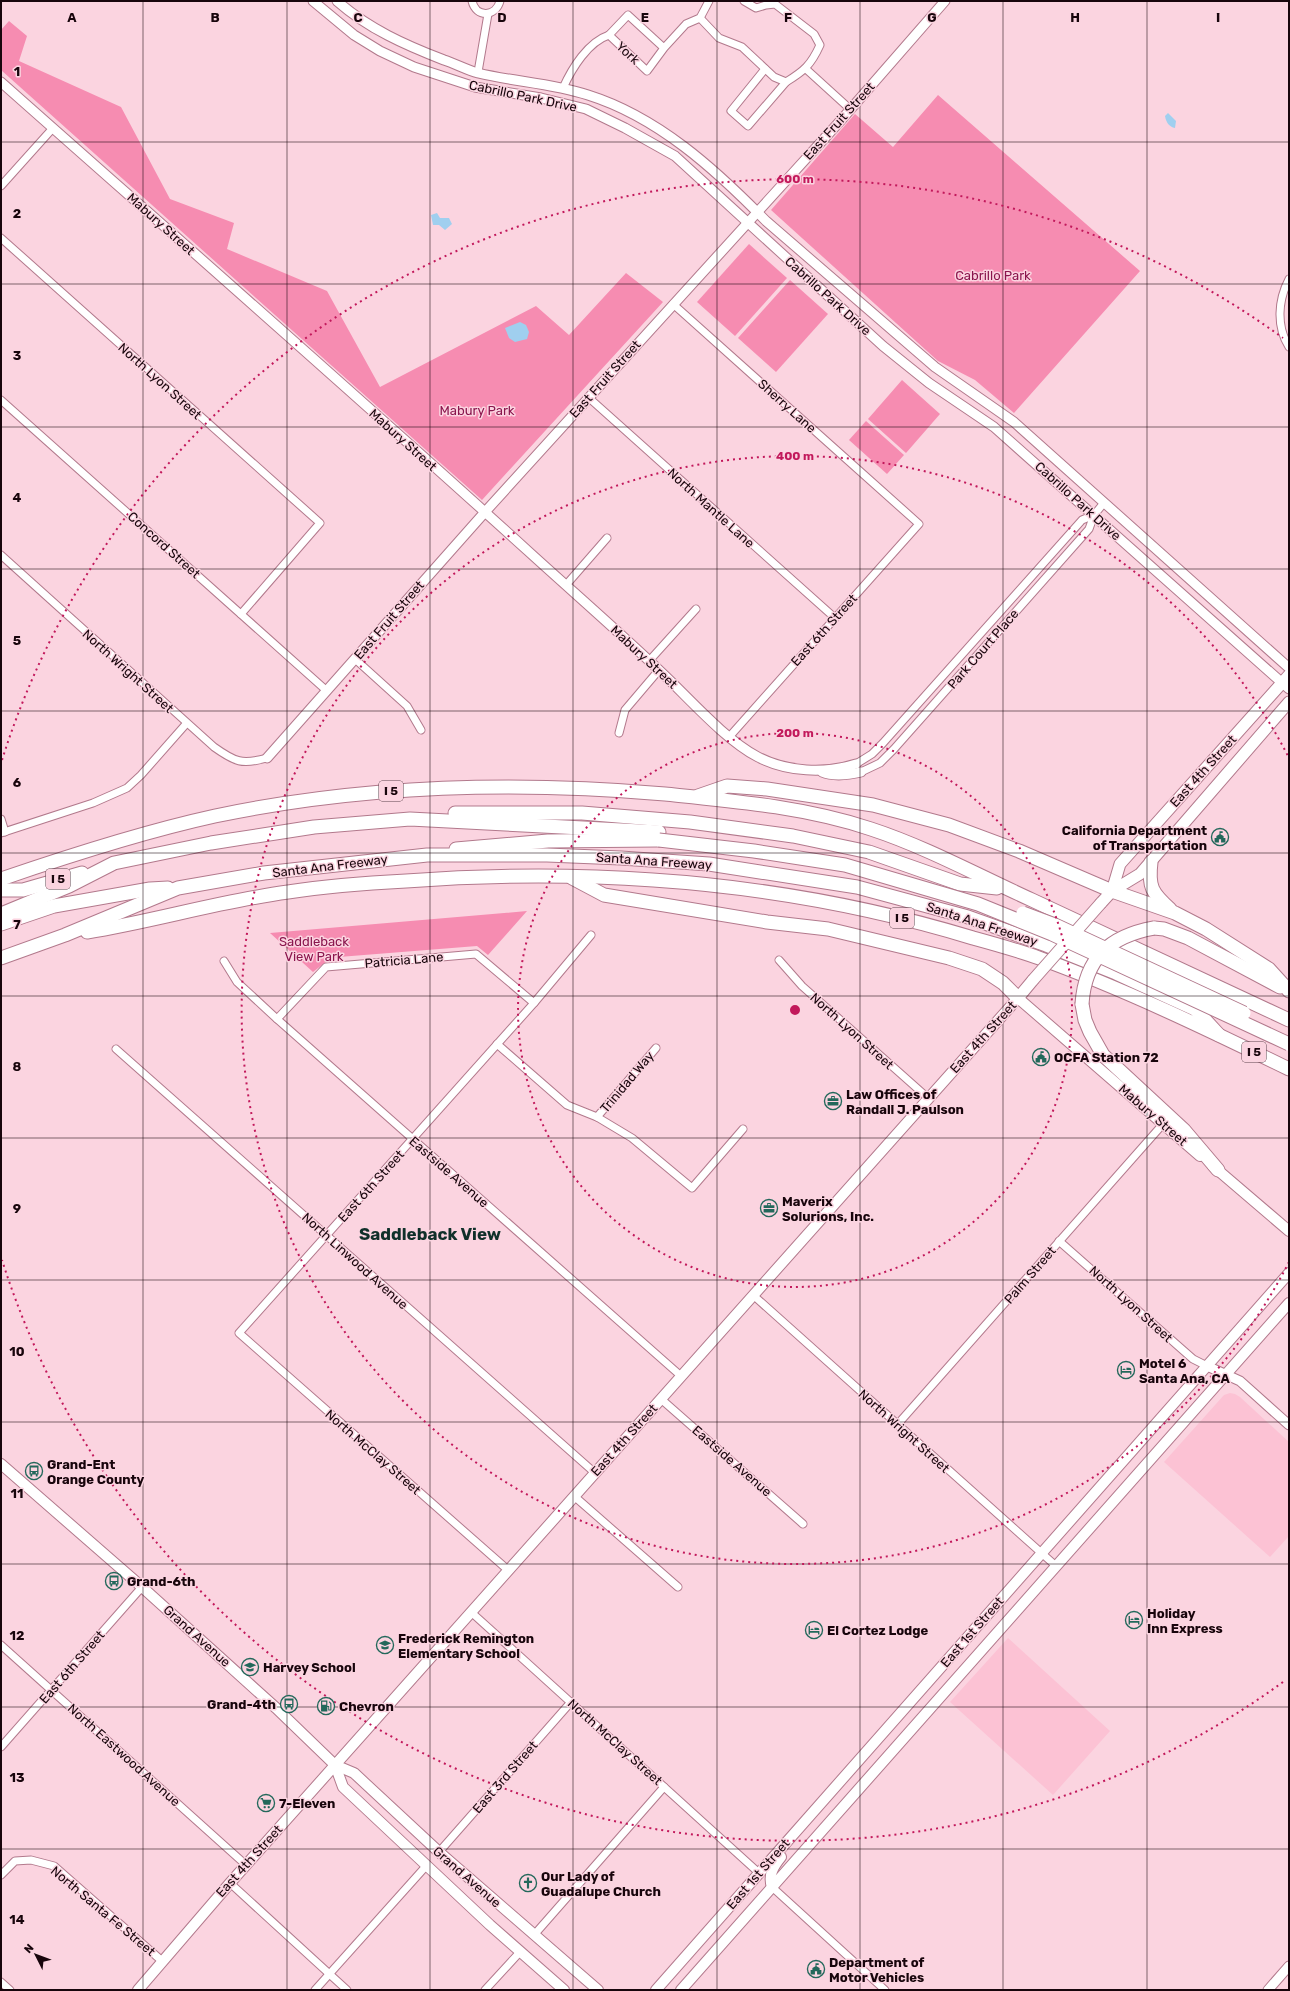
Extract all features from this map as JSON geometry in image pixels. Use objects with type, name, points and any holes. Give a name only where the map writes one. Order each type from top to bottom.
[{"type":"highway","name":"I 5","points":[[1,879],[93,848],[213,816],[315,799],[427,789],[533,786],[587,788],[695,797],[797,810],[871,829],[935,855],[1289,1020]]},
{"type":"highway","points":[[695,797],[727,786],[829,797],[873,805],[956,828],[1019,850],[1112,891],[1175,913],[1206,929],[1269,969],[1289,991]]},
{"type":"highway","name":"I 5","points":[[1,890],[23,890],[114,864],[261,834],[314,827],[410,819],[450,813],[582,812],[690,822],[793,836],[869,852],[960,884],[1007,888]]},
{"type":"highway","points":[[410,819],[752,842],[845,859],[906,874],[1055,925],[1289,1035]]},
{"type":"highway","points":[[427,855],[477,846],[659,836],[844,865],[978,904],[1052,934],[1289,1044]]},
{"type":"highway","name":"Santa Ana Freeway","points":[[1,958],[65,935],[178,888],[264,873],[427,855],[546,855],[709,864],[857,887],[968,917],[1046,945],[1116,973],[1195,1009],[1219,1035]]},
{"type":"highway","points":[[1151,862],[1149,873],[1152,889],[1156,896],[1175,913]]},
{"type":"highway","points":[[1,914],[69,886],[114,864]]},
{"type":"highway","points":[[1,870],[23,872]]},
{"type":"highway","points":[[567,876],[604,895],[760,921],[828,929],[949,958],[982,969],[1003,983],[1018,998]]},
{"type":"highway","name":"Santa Ana Freeway","points":[[65,935],[124,926],[226,902],[290,891],[458,877],[567,876],[666,880],[748,889],[848,906],[929,924],[1037,957],[1219,1035],[1289,1069]]},
{"type":"highway","points":[[1,924],[54,906],[150,889],[178,888]]},
{"type":"highway","points":[[1218,1170],[1184,1130],[1103,1055],[1085,1020],[1082,1004],[1083,989],[1097,957],[1111,944],[1124,935],[1154,928],[1164,929],[1188,938],[1289,991]]},
{"type":"main road","name":"East 4th Street","points":[[1112,891],[1120,864],[1287,682]]},
{"type":"main road","name":"East 4th Street","points":[[138,1990],[230,1882],[1101,903],[1112,891],[1140,874],[1289,702]]},
{"type":"main road","name":"Mabury Street","points":[[1018,998],[1163,1124],[1289,1230]]},
{"type":"main road","name":"East 1st Street","points":[[656,1990],[1289,1273]]},
{"type":"main road","name":"East 1st Street","points":[[681,1990],[1289,1303]]},
{"type":"main road","name":"Grand Avenue","points":[[1,1464],[142,1586],[287,1718],[335,1765],[354,1773],[439,1852],[598,1990]]},
{"type":"main road","name":"Grand Avenue","points":[[335,1765],[343,1787],[520,1952],[564,1990]]},
{"type":"main road","points":[[772,1888],[770,1879],[773,1868],[813,1811]]},
{"type":"street","name":"Cabrillo Park Drive","points":[[313,1],[354,34],[380,51],[414,67],[475,87],[542,98],[586,109],[625,128],[675,156],[883,346],[929,383],[994,427],[1287,682]]},
{"type":"street","name":"Cabrillo Park Drive","points":[[337,1],[352,15],[409,47],[478,72],[563,88],[589,95],[624,109],[656,127],[689,150],[756,212],[935,367],[1014,422],[1103,504],[1289,668]]},
{"type":"street","points":[[472,1],[478,11],[488,14],[496,10],[500,1]]},
{"type":"street","points":[[709,1],[700,18],[719,38],[742,47],[774,77],[786,82]]},
{"type":"street","points":[[744,1],[756,8],[775,4],[814,34],[820,45],[806,70],[786,82],[748,126],[731,111],[765,69]]},
{"type":"street","name":"East Fruit Street","points":[[266,758],[327,691],[484,512],[850,109],[945,1]]},
{"type":"street","points":[[478,72],[488,14]]},
{"type":"street","name":"York","points":[[664,48],[628,15],[609,35],[647,71],[664,48],[686,24],[700,18]]},
{"type":"street","points":[[563,88],[573,68],[602,38],[609,35]]},
{"type":"street","points":[[806,70],[850,109]]},
{"type":"street","name":"Mabury Street","points":[[1,82],[566,585],[730,736],[755,756],[776,765],[818,770],[856,764]]},
{"type":"street","points":[[1,186],[53,128]]},
{"type":"street","name":"North Lyon Street","points":[[1,238],[320,523],[241,614]]},
{"type":"street","points":[[1289,279],[1282,295],[1280,311],[1283,334],[1289,347]]},
{"type":"street","name":"Sherry Lane","points":[[673,304],[919,524]]},
{"type":"street","points":[[883,346],[895,333]]},
{"type":"street","name":"North Mantle Lane","points":[[588,397],[835,618]]},
{"type":"street","name":"Concord Street","points":[[1,400],[327,691]]},
{"type":"street","name":"Park Court Place","points":[[861,772],[880,763],[894,749],[1089,529],[1094,515],[1103,504]]},
{"type":"street","name":"Park Court Place","points":[[856,764],[872,754],[883,743],[1082,520],[1094,515]]},
{"type":"street","name":"East 6th Street","points":[[730,736],[919,524]]},
{"type":"street","points":[[566,585],[607,538]]},
{"type":"street","name":"North Wright Street","points":[[1,554],[186,724],[214,747],[237,762],[251,762],[266,758]]},
{"type":"street","points":[[649,661],[696,609]]},
{"type":"street","points":[[355,659],[407,706],[422,730]]},
{"type":"street","points":[[619,733],[625,710],[659,670]]},
{"type":"street","points":[[1,819],[3,832],[93,803],[127,788],[141,775],[186,724]]},
{"type":"street","name":"Mabury Street","points":[[818,770],[828,775],[840,776],[861,772]]},
{"type":"street","points":[[534,1003],[591,935]]},
{"type":"street","name":"Patricia Lane","points":[[277,1019],[326,968],[476,954],[534,1003]]},
{"type":"street","name":"North Lyon Street","points":[[779,960],[802,986],[928,1098]]},
{"type":"street","name":"Eastside Avenue","points":[[224,961],[237,982],[277,1019],[412,1140],[681,1376]]},
{"type":"street","name":"East 6th Street","points":[[239,1333],[534,1003]]},
{"type":"street","points":[[497,1044],[567,1105],[597,1117],[632,1138],[692,1188],[744,1129]]},
{"type":"street","name":"Trinidad Way","points":[[597,1117],[656,1048]]},
{"type":"street","name":"North Linwood Avenue","points":[[116,1049],[595,1473]]},
{"type":"street","name":"Palm Street","points":[[897,1425],[1163,1124]]},
{"type":"street","name":"North Lyon Street","points":[[1060,1241],[1193,1359],[1240,1381],[1289,1425]]},
{"type":"street","name":"North Wright Street","points":[[753,1295],[1056,1566]]},
{"type":"street","name":"North McClay Street","points":[[239,1333],[508,1570]]},
{"type":"street","name":"Eastside Avenue","points":[[661,1399],[803,1524]]},
{"type":"street","points":[[574,1496],[678,1587]]},
{"type":"street","name":"East 6th Street","points":[[1,1747],[142,1586]]},
{"type":"street","name":"North McClay Street","points":[[471,1612],[759,1873]]},
{"type":"street","name":"North Eastwood Avenue","points":[[1,1645],[246,1865]]},
{"type":"street","name":"East 3rd Street","points":[[439,1852],[571,1702]]},
{"type":"street","points":[[534,1935],[664,1787]]},
{"type":"street","name":"North Santa Fe Street","points":[[1,1875],[16,1861],[31,1860],[54,1866],[162,1961]]},
{"type":"street","points":[[315,1990],[427,1865]]},
{"type":"street","points":[[230,1882],[347,1990]]},
{"type":"street","points":[[772,1888],[885,1990]]},
{"type":"street","points":[[485,1990],[520,1952]]},
{"type":"street","points":[[1268,1990],[1289,1966]]},
{"type":"street","points":[[1,1982],[10,1990]]},
{"type":"shaded area","points":[[1230,1393],[1240,1397],[1289,1442],[1289,1536],[1270,1557],[1164,1462],[1224,1395]]},
{"type":"shaded area","points":[[1008,1638],[1110,1731],[1053,1795],[950,1702]]},
{"type":"green space","name":"Mabury Park","points":[[9,21],[27,36],[19,61],[121,107],[170,199],[234,223],[227,249],[327,291],[380,387],[536,306],[569,335],[626,273],[663,302],[482,500],[1,70],[1,30]]},
{"type":"green space","name":"Cabrillo Park","points":[[938,95],[1140,271],[1014,413],[975,380],[938,361],[771,210],[855,114],[893,147]]},
{"type":"green space","points":[[749,244],[787,278],[735,336],[697,302]]},
{"type":"green space","points":[[790,280],[828,314],[776,372],[738,338]]},
{"type":"green space","points":[[902,380],[940,414],[906,453],[868,419]]},
{"type":"green space","points":[[866,421],[904,455],[887,474],[849,440]]},
{"type":"green space","name":"Saddleback View Park","points":[[527,911],[488,955],[477,946],[339,957],[327,961],[313,972],[270,933]]},
{"type":"water","points":[[1168,113],[1176,121],[1175,128],[1171,127],[1167,122],[1165,116]]},
{"type":"water","points":[[437,213],[440,218],[449,218],[452,224],[445,230],[439,225],[433,225],[431,215]]},
{"type":"water","points":[[520,322],[526,325],[529,332],[527,339],[515,342],[509,338],[505,328]]},
{"type":"place","name":"California Department of Transportation","points":[[1220,837]]},
{"type":"place","name":"OCFA Station 72","points":[[1041,1057]]},
{"type":"place","name":"Law Offices of Randall J. Paulson","points":[[833,1101]]},
{"type":"place","name":"Maverix Solurions, Inc.","points":[[769,1208]]},
{"type":"place","name":"Motel 6 Santa Ana, CA","points":[[1126,1370]]},
{"type":"place","name":"Grand-Ent Orange County","points":[[34,1471]]},
{"type":"place","name":"Grand-6th","points":[[114,1581]]},
{"type":"place","name":"Holiday Inn Express","points":[[1134,1620]]},
{"type":"place","name":"El Cortez Lodge","points":[[814,1630]]},
{"type":"place","name":"Frederick Remington Elementary School","points":[[385,1645]]},
{"type":"place","name":"Harvey School","points":[[250,1667]]},
{"type":"place","name":"Grand-4th","points":[[289,1704]]},
{"type":"place","name":"Chevron","points":[[326,1706]]},
{"type":"place","name":"7-Eleven","points":[[266,1803]]},
{"type":"place","name":"Our Lady of Guadalupe Church","points":[[528,1883]]},
{"type":"place","name":"Department of Motor Vehicles","points":[[816,1969]]},
{"type":"district","name":"Saddleback View","points":[[430,1234]]}]
